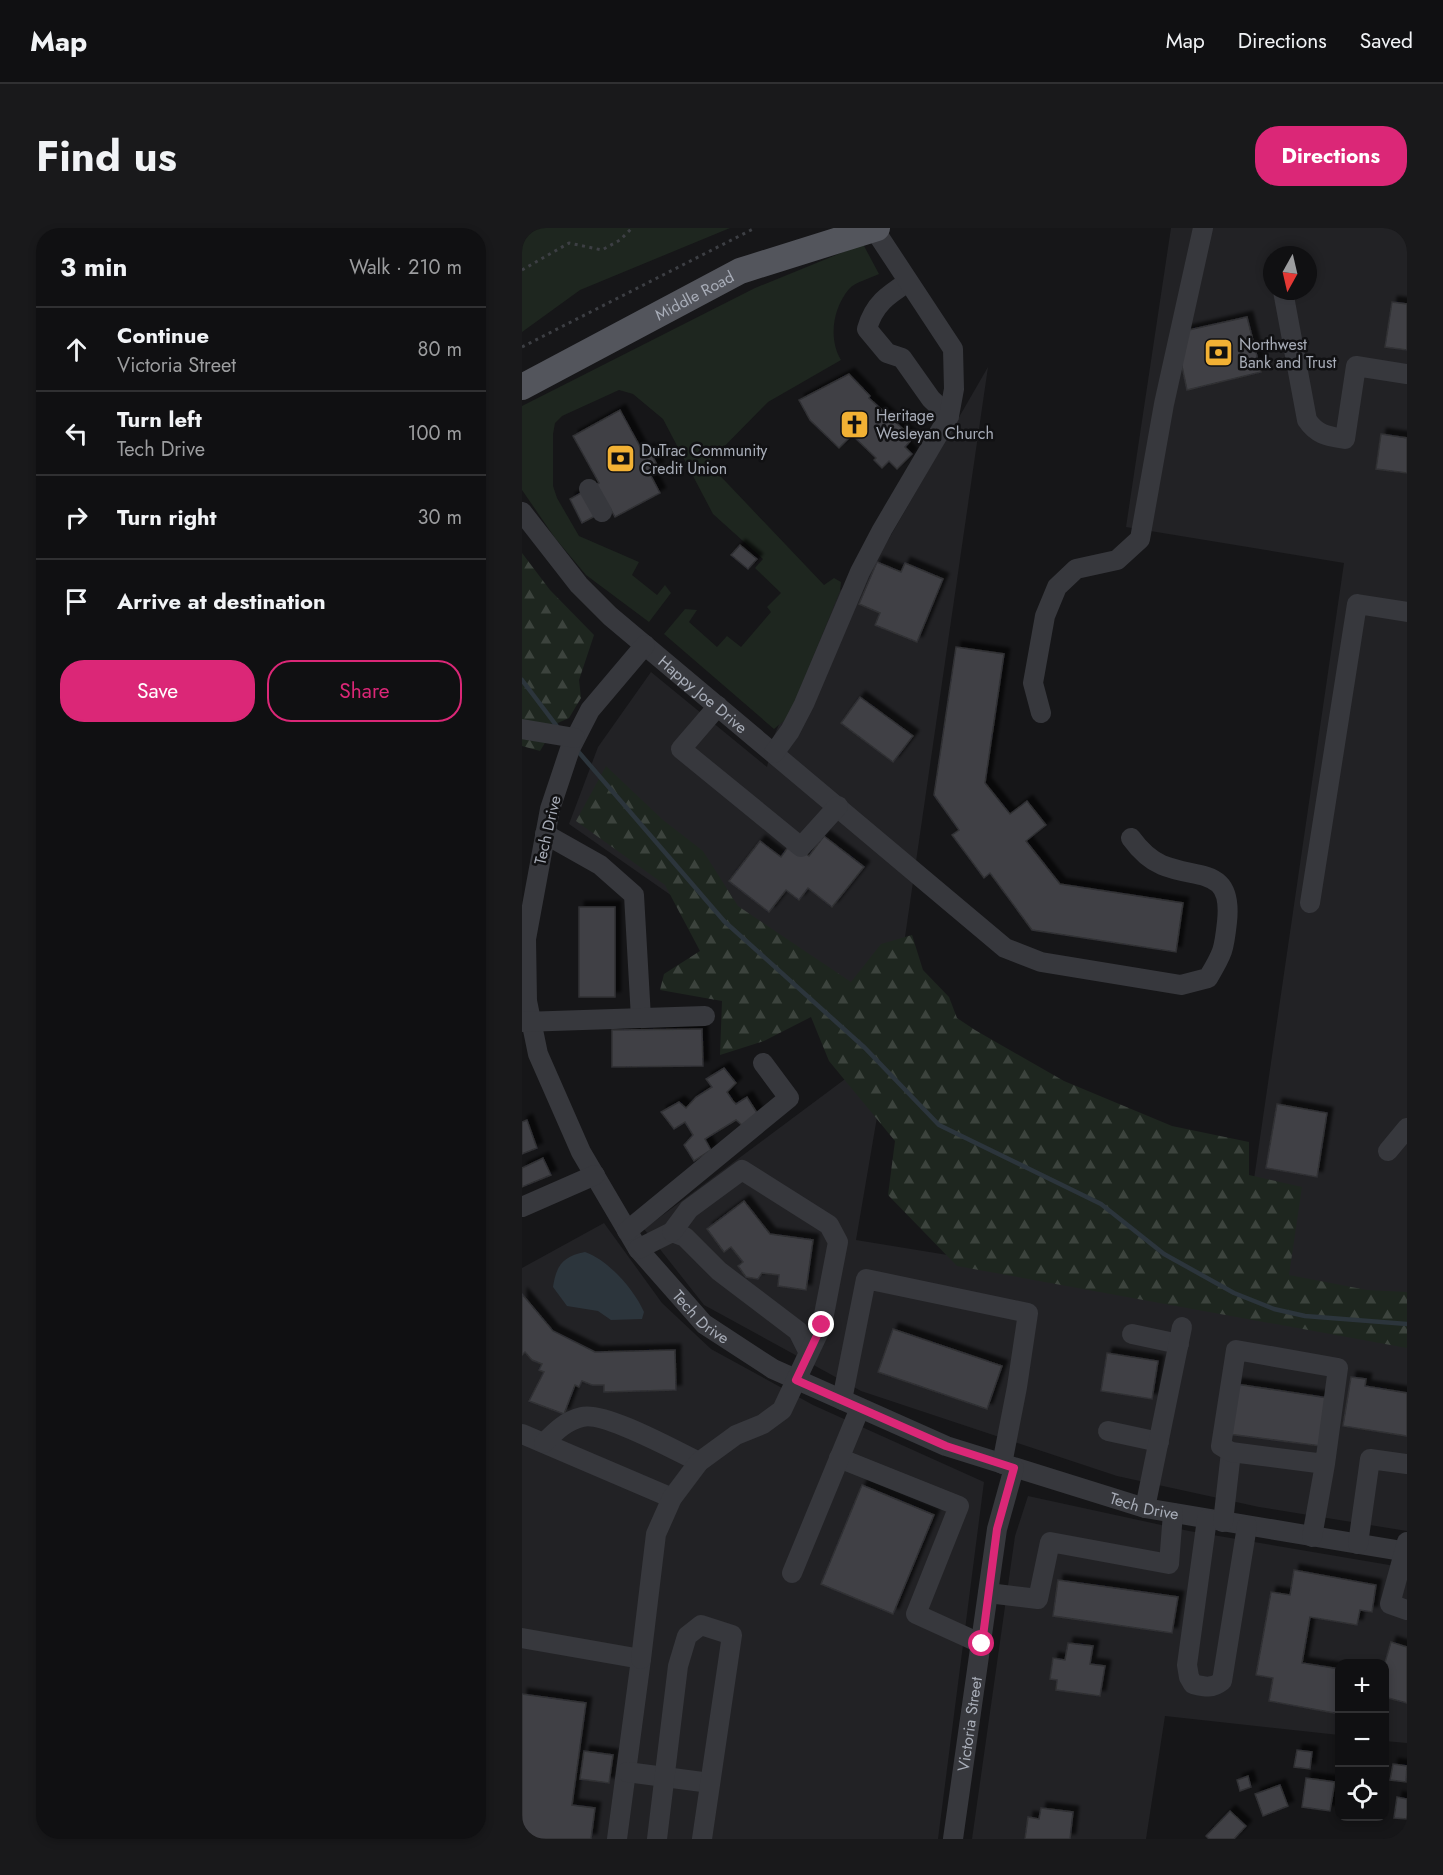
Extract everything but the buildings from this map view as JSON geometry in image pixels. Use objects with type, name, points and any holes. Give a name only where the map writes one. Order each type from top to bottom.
[{"type":"main road","name":"Middle Road","points":[[522,387],[740,271],[875,228]]},
{"type":"street","points":[[774,753],[790,731],[804,704],[860,573],[882,530],[949,416],[954,389],[953,349],[875,228]]},
{"type":"street","points":[[1041,713],[1033,683],[1045,616],[1057,587],[1076,569],[1117,560],[1140,539],[1164,404],[1203,228]]},
{"type":"street","points":[[908,282],[885,296],[872,312],[867,329],[887,353],[902,358],[931,399],[949,416]]},
{"type":"street","points":[[1285,300],[1307,420],[1314,430],[1322,435],[1345,439],[1356,366],[1407,374]]},
{"type":"street","points":[[589,489],[602,512]]},
{"type":"street","name":"Happy Joe Drive","points":[[522,512],[579,585],[645,645],[1005,948],[1041,962],[1181,985],[1208,978],[1223,954],[1228,905],[1223,886],[1209,877],[1162,865],[1142,853],[1131,838]]},
{"type":"street","points":[[1310,903],[1357,604],[1407,612]]},
{"type":"street","name":"Tech Drive","points":[[645,645],[590,710],[575,738],[550,809],[526,939],[526,1021],[581,1152],[638,1249],[704,1324],[772,1369],[946,1446],[1145,1508],[1312,1537],[1406,1548]]},
{"type":"street","points":[[718,706],[681,749],[801,847],[838,806]]},
{"type":"street","points":[[522,729],[575,738]]},
{"type":"street","points":[[545,834],[600,865],[634,896],[641,1018]]},
{"type":"street","points":[[526,1021],[705,1017]]},
{"type":"street","points":[[627,1231],[789,1098],[762,1063]]},
{"type":"street","points":[[1388,1151],[1407,1128]]},
{"type":"street","points":[[617,1839],[656,1534],[672,1498],[699,1462],[736,1435],[763,1424],[782,1410],[822,1325],[838,1242],[829,1225],[742,1170],[689,1209],[672,1233],[638,1249]]},
{"type":"street","points":[[522,1207],[595,1175]]},
{"type":"street","points":[[672,1233],[685,1237],[718,1271],[798,1331],[808,1351]]},
{"type":"street","name":"Victoria Street","points":[[851,1404],[866,1279],[1028,1312],[1008,1466],[953,1839]]},
{"type":"street","points":[[1132,1334],[1181,1336],[1145,1508]]},
{"type":"street","points":[[1312,1537],[1326,1464],[1338,1368],[1236,1350],[1221,1446],[1231,1452],[1326,1464]]},
{"type":"street","points":[[792,1573],[839,1458],[851,1404]]},
{"type":"street","points":[[544,1443],[559,1427],[583,1416],[608,1420],[699,1462]]},
{"type":"street","points":[[1108,1431],[1159,1442]]},
{"type":"street","points":[[522,1434],[672,1498]]},
{"type":"street","points":[[1231,1452],[1187,1665],[1193,1684],[1214,1687],[1222,1681],[1246,1526]]},
{"type":"street","points":[[839,1458],[959,1506],[916,1614],[982,1644]]},
{"type":"street","points":[[1358,1544],[1370,1459],[1407,1464]]},
{"type":"street","points":[[988,1593],[1038,1599],[1050,1542],[1168,1564],[1173,1513]]},
{"type":"street","points":[[1406,1548],[1390,1604],[1407,1610]]},
{"type":"street","points":[[657,1839],[678,1666],[687,1636],[701,1625],[732,1635],[702,1839]]},
{"type":"street","points":[[522,1638],[641,1659]]},
{"type":"street","points":[[627,1772],[710,1783]]},
{"type":"path","points":[[522,270],[569,243],[602,250],[620,240],[632,228]]},
{"type":"path","points":[[522,347],[755,228]]},
{"type":"shaded area","points":[[1171,228],[1407,228],[1407,1531],[1259,1507],[1117,1476],[861,1391],[704,1305],[644,1229],[888,1047],[569,824],[598,747],[651,672],[767,767],[774,736],[835,596],[884,547],[988,367],[889,1047],[856,1240],[1236,1302],[1344,563],[1126,527]]},
{"type":"shaded area","points":[[604,1223],[662,1303],[711,1349],[813,1405],[984,1482],[938,1839],[522,1839],[522,1268]]},
{"type":"shaded area","points":[[585,1252],[611,1268],[627,1285],[644,1312],[642,1319],[611,1320],[598,1311],[567,1306],[553,1287],[556,1273],[566,1259]]},
{"type":"shaded area","points":[[1028,1496],[1189,1531],[1407,1568],[1407,1743],[1389,1741],[1389,1659],[1335,1659],[1335,1735],[1165,1716],[1146,1839],[972,1839],[1015,1536]]},
{"type":"green space","points":[[522,228],[730,228],[580,290],[522,332]]},
{"type":"green space","points":[[863,244],[879,274],[849,289],[839,305],[834,333],[841,360],[768,402],[708,463],[824,585],[834,578],[841,582],[840,591],[792,709],[785,720],[774,729],[664,634],[685,609],[697,610],[689,622],[717,647],[727,636],[741,647],[771,612],[767,607],[781,593],[755,568],[763,559],[713,514],[663,419],[633,394],[619,390],[562,416],[555,423],[553,434],[553,486],[557,498],[579,536],[639,562],[632,575],[657,595],[665,585],[671,593],[649,622],[586,575],[555,538],[522,490],[522,406],[755,288]]},
{"type":"green space","points":[[522,553],[550,590],[594,635],[579,680],[581,698],[569,718],[551,726],[548,738],[540,751],[522,746]]},
{"type":"green space","points":[[606,766],[663,820],[703,851],[738,906],[851,982],[881,944],[912,935],[923,970],[949,997],[957,1018],[975,1030],[1064,1081],[1172,1126],[1249,1142],[1249,1175],[1302,1187],[1289,1275],[1367,1290],[1407,1292],[1407,1348],[957,1266],[888,1195],[895,1141],[829,1061],[811,1017],[764,1041],[720,1055],[722,1001],[660,990],[664,974],[700,951],[665,885],[576,821]]},
{"type":"waterway","points":[[522,680],[559,729]]},
{"type":"waterway","points":[[576,749],[724,921],[865,1048],[939,1125],[1101,1204],[1164,1254],[1234,1293],[1274,1309],[1305,1316],[1407,1324]]},
{"type":"place","name":"Northwest Bank and Trust","points":[[1218,353]]},
{"type":"place","name":"Heritage Wesleyan Church","points":[[855,424]]},
{"type":"place","name":"DuTrac Community Credit Union","points":[[620,459]]},
{"type":"route","points":[[822,1325],[796,1380],[946,1446],[1014,1468],[997,1529],[982,1644]]}]
